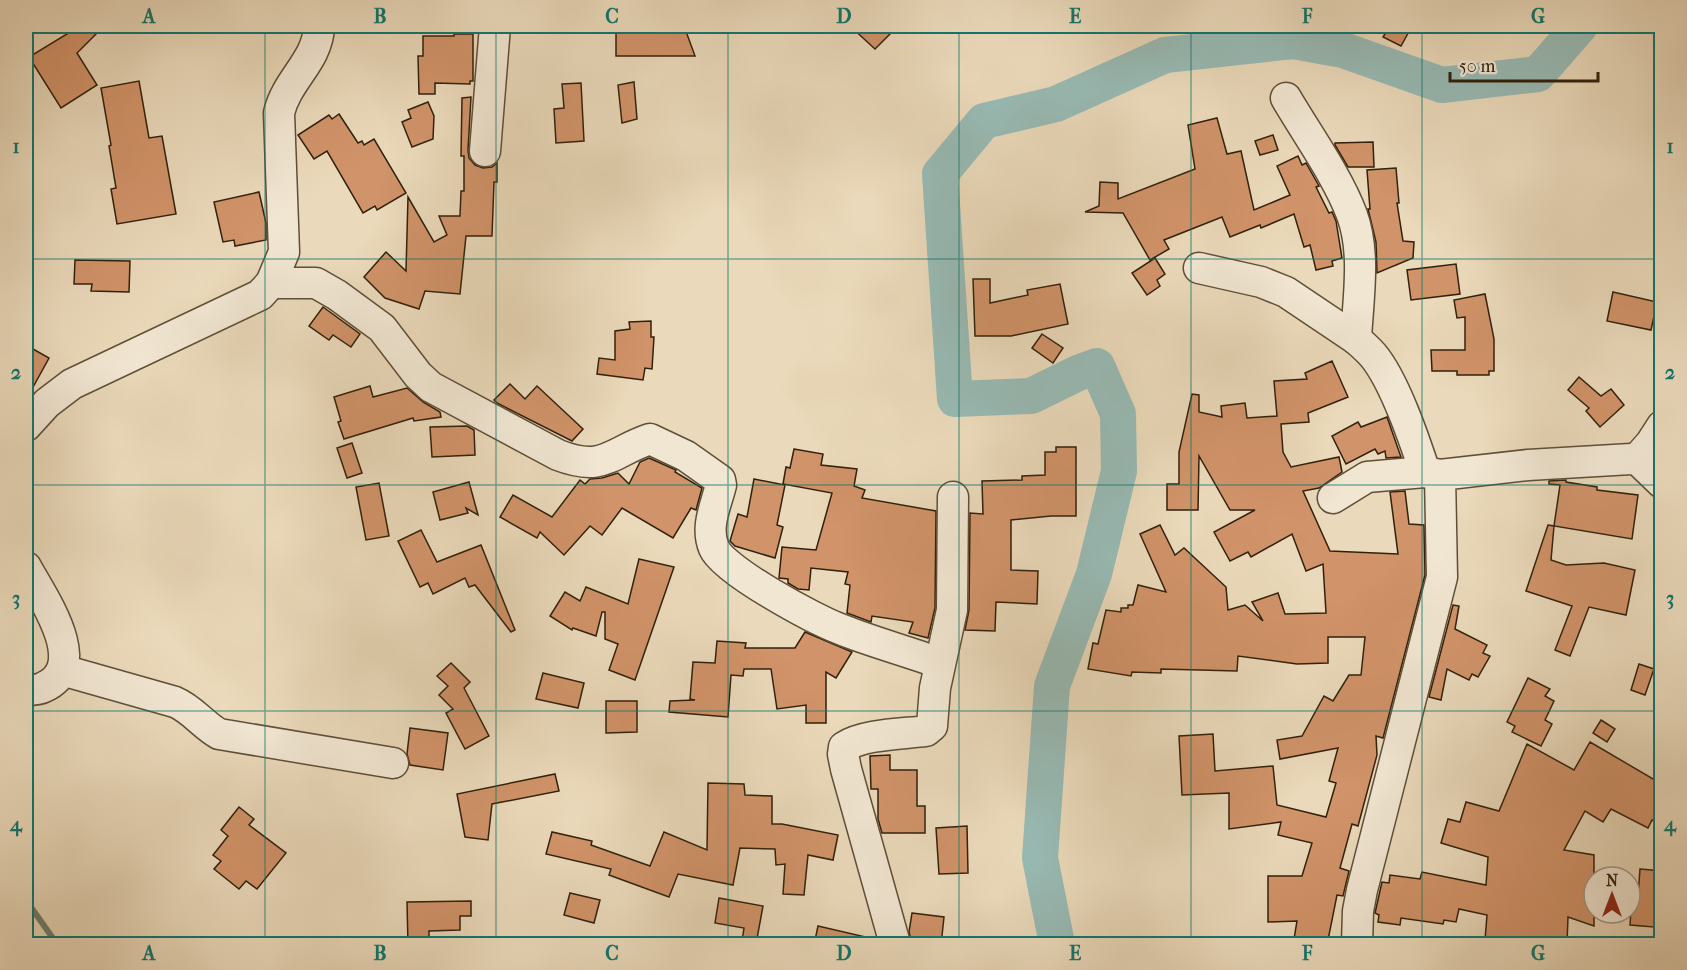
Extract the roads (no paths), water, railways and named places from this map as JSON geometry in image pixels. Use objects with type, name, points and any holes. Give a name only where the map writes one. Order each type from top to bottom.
[{"type":"street","points":[[26,426],[47,403],[72,384],[260,295],[271,284],[284,252],[279,112],[282,98],[315,50],[319,26]]},
{"type":"street","points":[[485,152],[495,26]]},
{"type":"street","points":[[1287,98],[1352,215],[1360,258],[1356,339]]},
{"type":"street","points":[[1199,268],[1273,286],[1287,292],[1356,339],[1376,359],[1389,382],[1418,449],[1432,473],[1442,577],[1362,890],[1358,911],[1357,945]]},
{"type":"street","points":[[271,284],[309,282],[322,285],[382,328],[418,375],[431,387],[558,455],[577,462],[592,463],[602,461],[650,438],[686,456],[720,480],[721,485],[710,531],[715,550],[730,566],[762,587],[838,629],[939,663]]},
{"type":"street","points":[[1333,498],[1367,477],[1637,459],[1662,426]]},
{"type":"street","points":[[1637,459],[1662,483]]},
{"type":"street","points":[[895,945],[864,839],[843,751],[844,747],[850,744],[926,731],[932,726],[939,663],[952,610],[953,497]]},
{"type":"street","points":[[26,567],[61,633],[65,650],[62,669],[53,682],[43,688],[26,690]]},
{"type":"street","points":[[62,669],[183,705],[219,734],[393,763]]},
{"type":"waterway","points":[[1057,944],[1040,858],[1052,686],[1094,574],[1119,471],[1118,414],[1097,366],[1031,396],[955,399],[940,174],[984,121],[1056,104],[1165,55],[1293,41],[1343,50],[1442,85],[1538,74],[1580,26]]},
{"type":"waterway","points":[[28,903],[57,944]]}]
